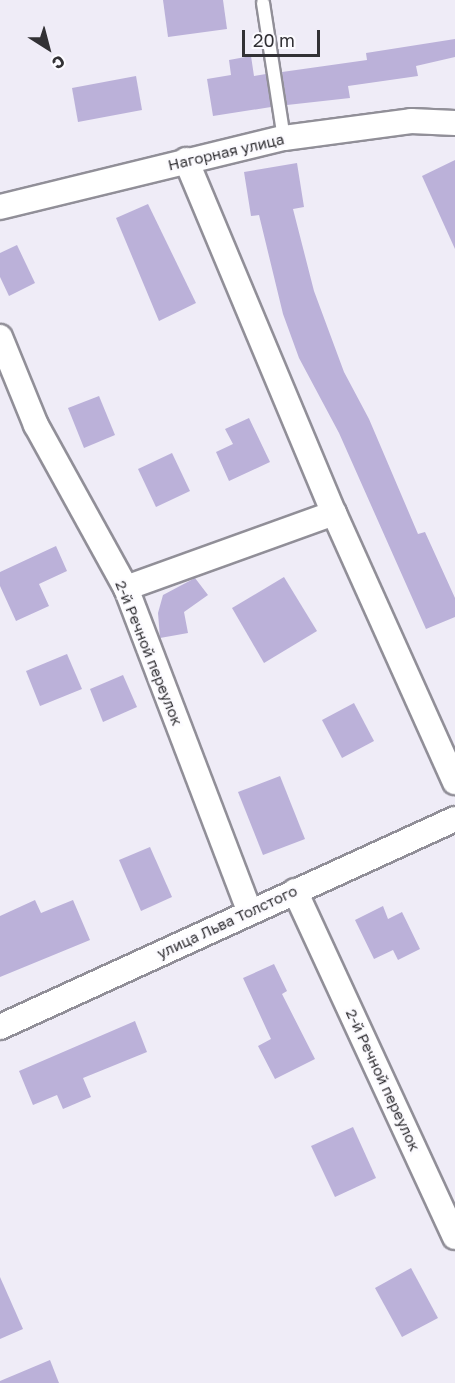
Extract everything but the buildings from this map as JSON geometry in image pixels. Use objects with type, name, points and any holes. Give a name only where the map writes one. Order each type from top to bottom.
[{"type":"street","name":"Нагорная улица","points":[[0,207],[284,138],[411,121],[455,123]]},
{"type":"street","points":[[186,160],[334,513],[455,782]]},
{"type":"street","name":"2-й Речной переулок","points":[[0,337],[36,425],[126,588],[250,912]]},
{"type":"street","points":[[126,588],[334,513]]},
{"type":"street","name":"улица Льва Толстого","points":[[0,1027],[455,819]]},
{"type":"street","name":"2-й Речной переулок","points":[[295,891],[455,1237]]},
{"type":"lane","points":[[263,3],[284,138]]}]
